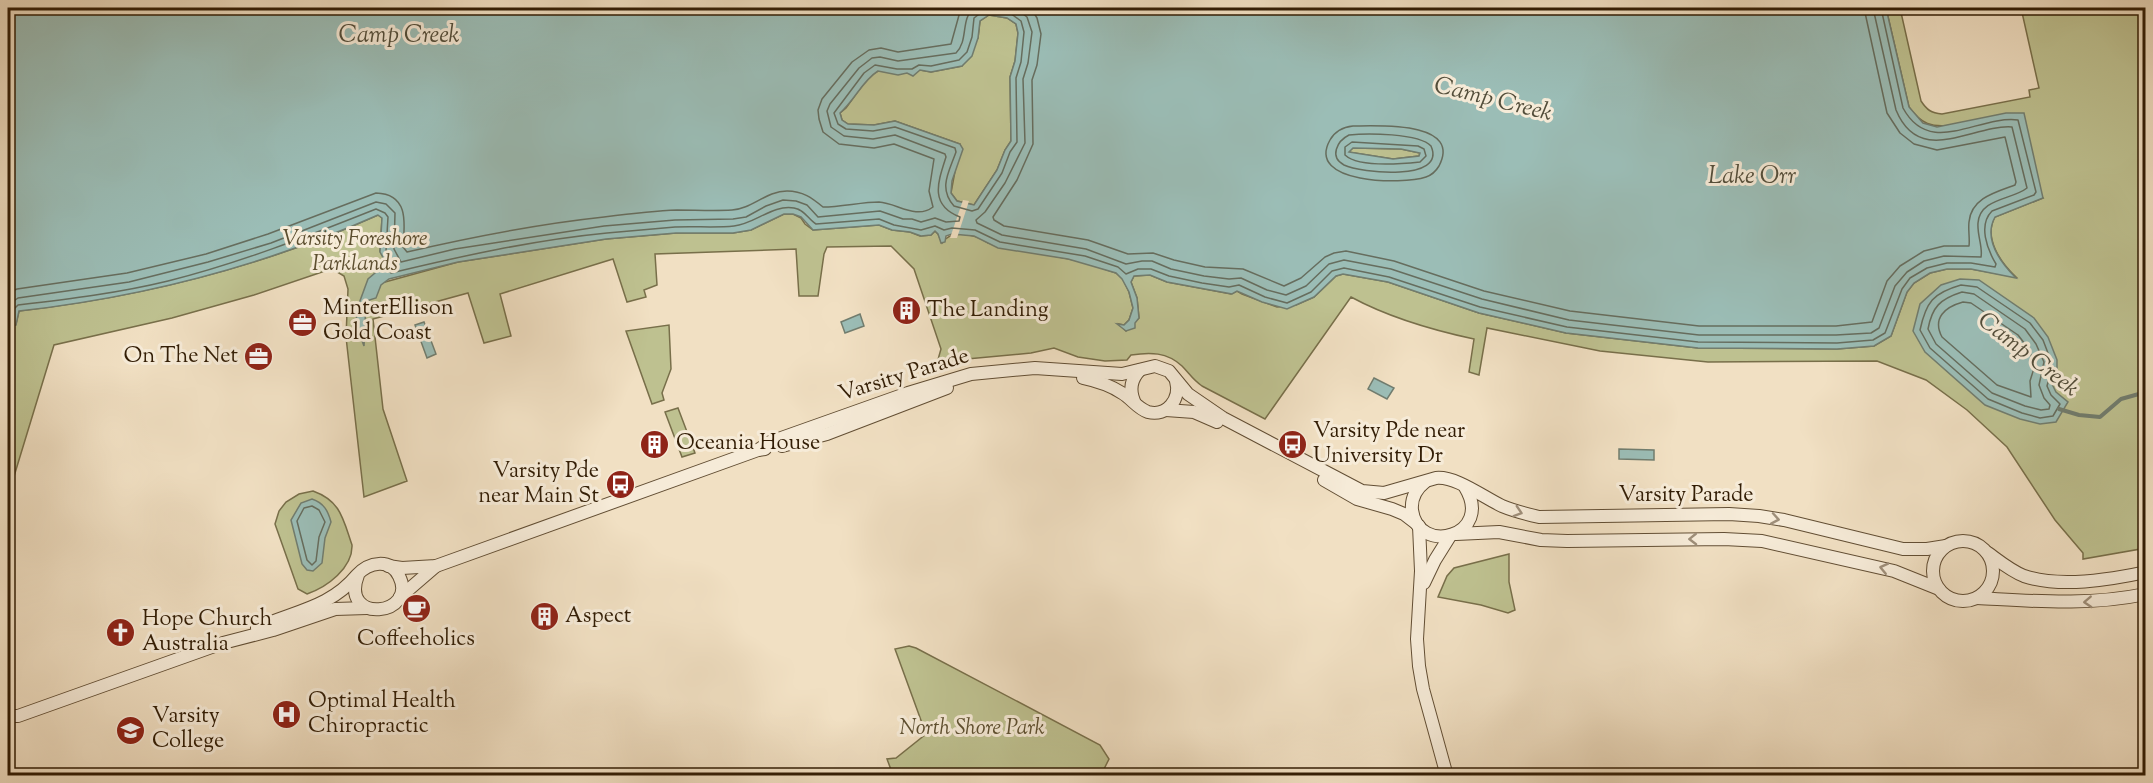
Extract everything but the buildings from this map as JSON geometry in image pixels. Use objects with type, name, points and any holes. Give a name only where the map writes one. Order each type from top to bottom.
[{"type":"street","name":"Varsity Parade","points":[[388,566],[402,568],[436,566],[758,450],[770,442],[908,393],[971,374],[1035,368],[1113,374],[1155,366],[1162,367],[1174,376],[1188,394],[1223,418],[1362,491],[1384,493],[1445,477],[1504,507],[1539,517],[1729,514],[1759,516],[1903,549],[1946,546]]},
{"type":"street","points":[[1134,401],[1131,395],[1132,381],[1140,370]]},
{"type":"street","name":"Varsity Parade","points":[[758,450],[772,449],[827,434],[955,386],[1003,377],[1042,374],[1074,376],[1112,386],[1134,401],[1142,410],[1148,412],[1166,410],[1201,414],[1311,472],[1345,494],[1404,514],[1433,536],[1499,532],[1541,540],[1567,541],[1724,539],[1762,541],[1894,571],[1939,589]]},
{"type":"street","points":[[1166,410],[1176,399],[1178,391],[1174,376]]},
{"type":"street","points":[[1428,480],[1416,492],[1413,500],[1413,516],[1418,525],[1420,593],[1417,639],[1423,689],[1447,776]]},
{"type":"street","points":[[1420,593],[1432,566],[1453,535],[1464,528],[1472,513],[1470,495],[1465,487]]},
{"type":"street","points":[[2145,572],[2119,578],[2074,581],[2032,578],[2022,575],[1973,542],[1955,542],[1940,551],[1933,574],[1939,589],[1950,598],[1964,601],[1977,598],[2074,603],[2113,600],[2145,594]]},
{"type":"street","points":[[1977,598],[1990,586],[1993,578],[1991,560],[1987,553]]},
{"type":"street","points":[[8,726],[13,716],[223,643],[273,630],[335,609],[386,609],[400,597],[399,576],[388,566],[381,564],[368,566],[346,589],[329,601],[277,619],[223,643]]},
{"type":"street","name":"Varsity Parade","points":[[400,597],[436,566]]},
{"type":"street","points":[[357,575],[355,590],[361,603],[367,608]]},
{"type":"green space","name":"Varsity Foreshore Parklands","points":[[1886,8],[1900,8],[1921,101],[1925,107],[1942,114],[2030,97],[2029,90],[2039,88],[2021,8],[2145,8],[2146,548],[2083,559],[2083,553],[2055,520],[2007,447],[1967,410],[1926,380],[1877,361],[1708,362],[1600,351],[1487,328],[1479,375],[1469,372],[1474,339],[1411,322],[1351,297],[1265,419],[1202,386],[1176,361],[1158,354],[1138,354],[1131,355],[1127,360],[1105,361],[1078,357],[1054,348],[1031,353],[956,360],[948,364],[937,363],[941,349],[914,269],[891,246],[827,247],[818,296],[799,296],[796,249],[655,254],[657,285],[644,290],[646,297],[627,302],[613,259],[500,294],[511,336],[484,343],[468,293],[373,319],[383,409],[407,481],[364,497],[346,337],[348,289],[344,276],[334,270],[172,318],[54,345],[8,496],[8,355],[12,349],[8,345],[8,326],[16,324],[19,311],[111,297],[202,277],[291,250],[378,215],[382,218],[380,251],[385,261],[382,267],[385,282],[458,262],[606,239],[676,233],[733,233],[751,230],[784,214],[793,214],[801,218],[813,230],[879,225],[920,236],[931,235],[935,231],[942,243],[951,236],[964,234],[988,243],[1084,262],[1116,273],[1123,279],[1133,308],[1129,320],[1124,325],[1119,324],[1126,331],[1139,318],[1137,298],[1131,282],[1134,276],[1150,275],[1167,282],[1231,294],[1237,291],[1277,307],[1296,305],[1314,297],[1336,276],[1343,274],[1388,282],[1479,313],[1566,333],[1698,348],[1837,349],[1874,346],[1891,336],[1907,292],[1914,283],[1930,273],[1947,269],[1971,269],[2016,277],[1995,250],[1992,242],[1992,225],[1995,217],[2043,198],[1952,125],[1927,124],[1913,113],[1909,107]]},
{"type":"green space","points":[[989,15],[1007,18],[1016,24],[1018,33],[1015,61],[1010,77],[1011,141],[997,170],[974,205],[957,201],[951,193],[960,144],[895,121],[874,125],[848,124],[842,120],[840,113],[869,76],[878,71],[931,72],[962,66],[978,38],[980,21]]},
{"type":"green space","points":[[1353,148],[1401,149],[1420,153],[1419,156],[1393,159],[1348,152]]},
{"type":"green space","points":[[669,325],[671,369],[662,393],[664,400],[652,404],[626,331]]},
{"type":"green space","points":[[678,408],[695,453],[682,457],[665,412]]},
{"type":"green space","points":[[313,491],[330,500],[340,512],[352,545],[348,561],[337,576],[323,587],[307,594],[298,589],[275,524],[279,511],[286,502],[299,494]]},
{"type":"green space","points":[[1509,554],[1509,582],[1515,610],[1508,613],[1438,597],[1447,576],[1454,568]]},
{"type":"green space","name":"North Shore Park","points":[[909,646],[1100,745],[1109,759],[1101,775],[893,775],[887,759],[896,758],[926,734],[895,649]]},
{"type":"water","name":"Lake Orr","points":[[8,8],[1886,8],[1909,107],[1923,123],[1937,127],[2006,113],[2024,113],[2043,198],[1995,217],[1992,225],[1991,234],[1995,250],[2016,278],[1971,269],[1947,269],[1930,273],[1914,283],[1907,292],[1891,336],[1874,346],[1837,349],[1698,348],[1566,333],[1479,313],[1388,282],[1343,274],[1336,276],[1314,297],[1287,309],[1262,302],[1237,291],[1232,294],[1167,282],[1150,275],[1134,276],[1131,282],[1137,298],[1139,318],[1135,323],[1135,328],[1126,331],[1117,324],[1124,325],[1129,320],[1133,308],[1129,292],[1116,273],[1068,259],[998,248],[974,236],[952,234],[946,236],[945,242],[941,243],[935,231],[931,235],[921,236],[879,225],[813,230],[801,217],[793,214],[784,214],[751,230],[733,233],[676,233],[606,239],[458,262],[389,279],[381,285],[376,298],[366,301],[364,346],[356,325],[357,309],[368,279],[382,267],[385,261],[380,252],[382,218],[378,215],[291,250],[202,277],[112,297],[19,311],[16,325],[8,326]],"holes":[[[989,15],[1007,18],[1016,24],[1018,33],[1015,61],[1010,77],[1011,141],[997,170],[974,205],[957,201],[951,193],[952,181],[963,149],[960,144],[895,121],[874,125],[848,124],[842,120],[840,113],[867,80],[878,71],[898,75],[907,73],[913,76],[920,70],[931,72],[962,66],[972,56],[978,38],[980,21]],[[1353,148],[1401,149],[1420,153],[1419,156],[1393,159],[1349,152]]]},
{"type":"water","points":[[1960,279],[1979,280],[2034,318],[2048,337],[2057,360],[2057,373],[2052,384],[2056,392],[2068,402],[2056,422],[2040,424],[2020,419],[1985,405],[1925,352],[1913,331],[1920,304],[1941,285]]},
{"type":"water","points":[[860,314],[864,326],[845,333],[841,322]]},
{"type":"water","points":[[424,322],[436,354],[427,358],[415,325]]},
{"type":"water","points":[[1374,378],[1394,388],[1387,399],[1368,389]]},
{"type":"water","points":[[1619,449],[1654,450],[1654,460],[1619,459]]},
{"type":"water","points":[[312,499],[325,508],[331,522],[325,538],[322,563],[313,571],[307,570],[302,564],[291,520],[301,503]]},
{"type":"pier","points":[[963,200],[969,201],[957,238],[950,238]]},
{"type":"waterway","name":"Camp Creek","points":[[2059,409],[2079,415],[2100,417],[2121,399],[2146,392]]},
{"type":"place","name":"The Landing","points":[[906,311]]},
{"type":"place","name":"MinterEllison Gold Coast","points":[[302,322]]},
{"type":"place","name":"On The Net","points":[[259,357]]},
{"type":"place","name":"Oceania House","points":[[655,444]]},
{"type":"place","name":"Varsity Pde near University Dr","points":[[1292,445]]},
{"type":"place","name":"Varsity Pde near Main St","points":[[620,485]]},
{"type":"place","name":"Coffeeholics","points":[[416,608]]},
{"type":"place","name":"Aspect","points":[[544,617]]},
{"type":"place","name":"Hope Church Australia","points":[[121,633]]},
{"type":"place","name":"Optimal Health Chiropractic","points":[[287,715]]},
{"type":"place","name":"Varsity College","points":[[131,730]]}]
